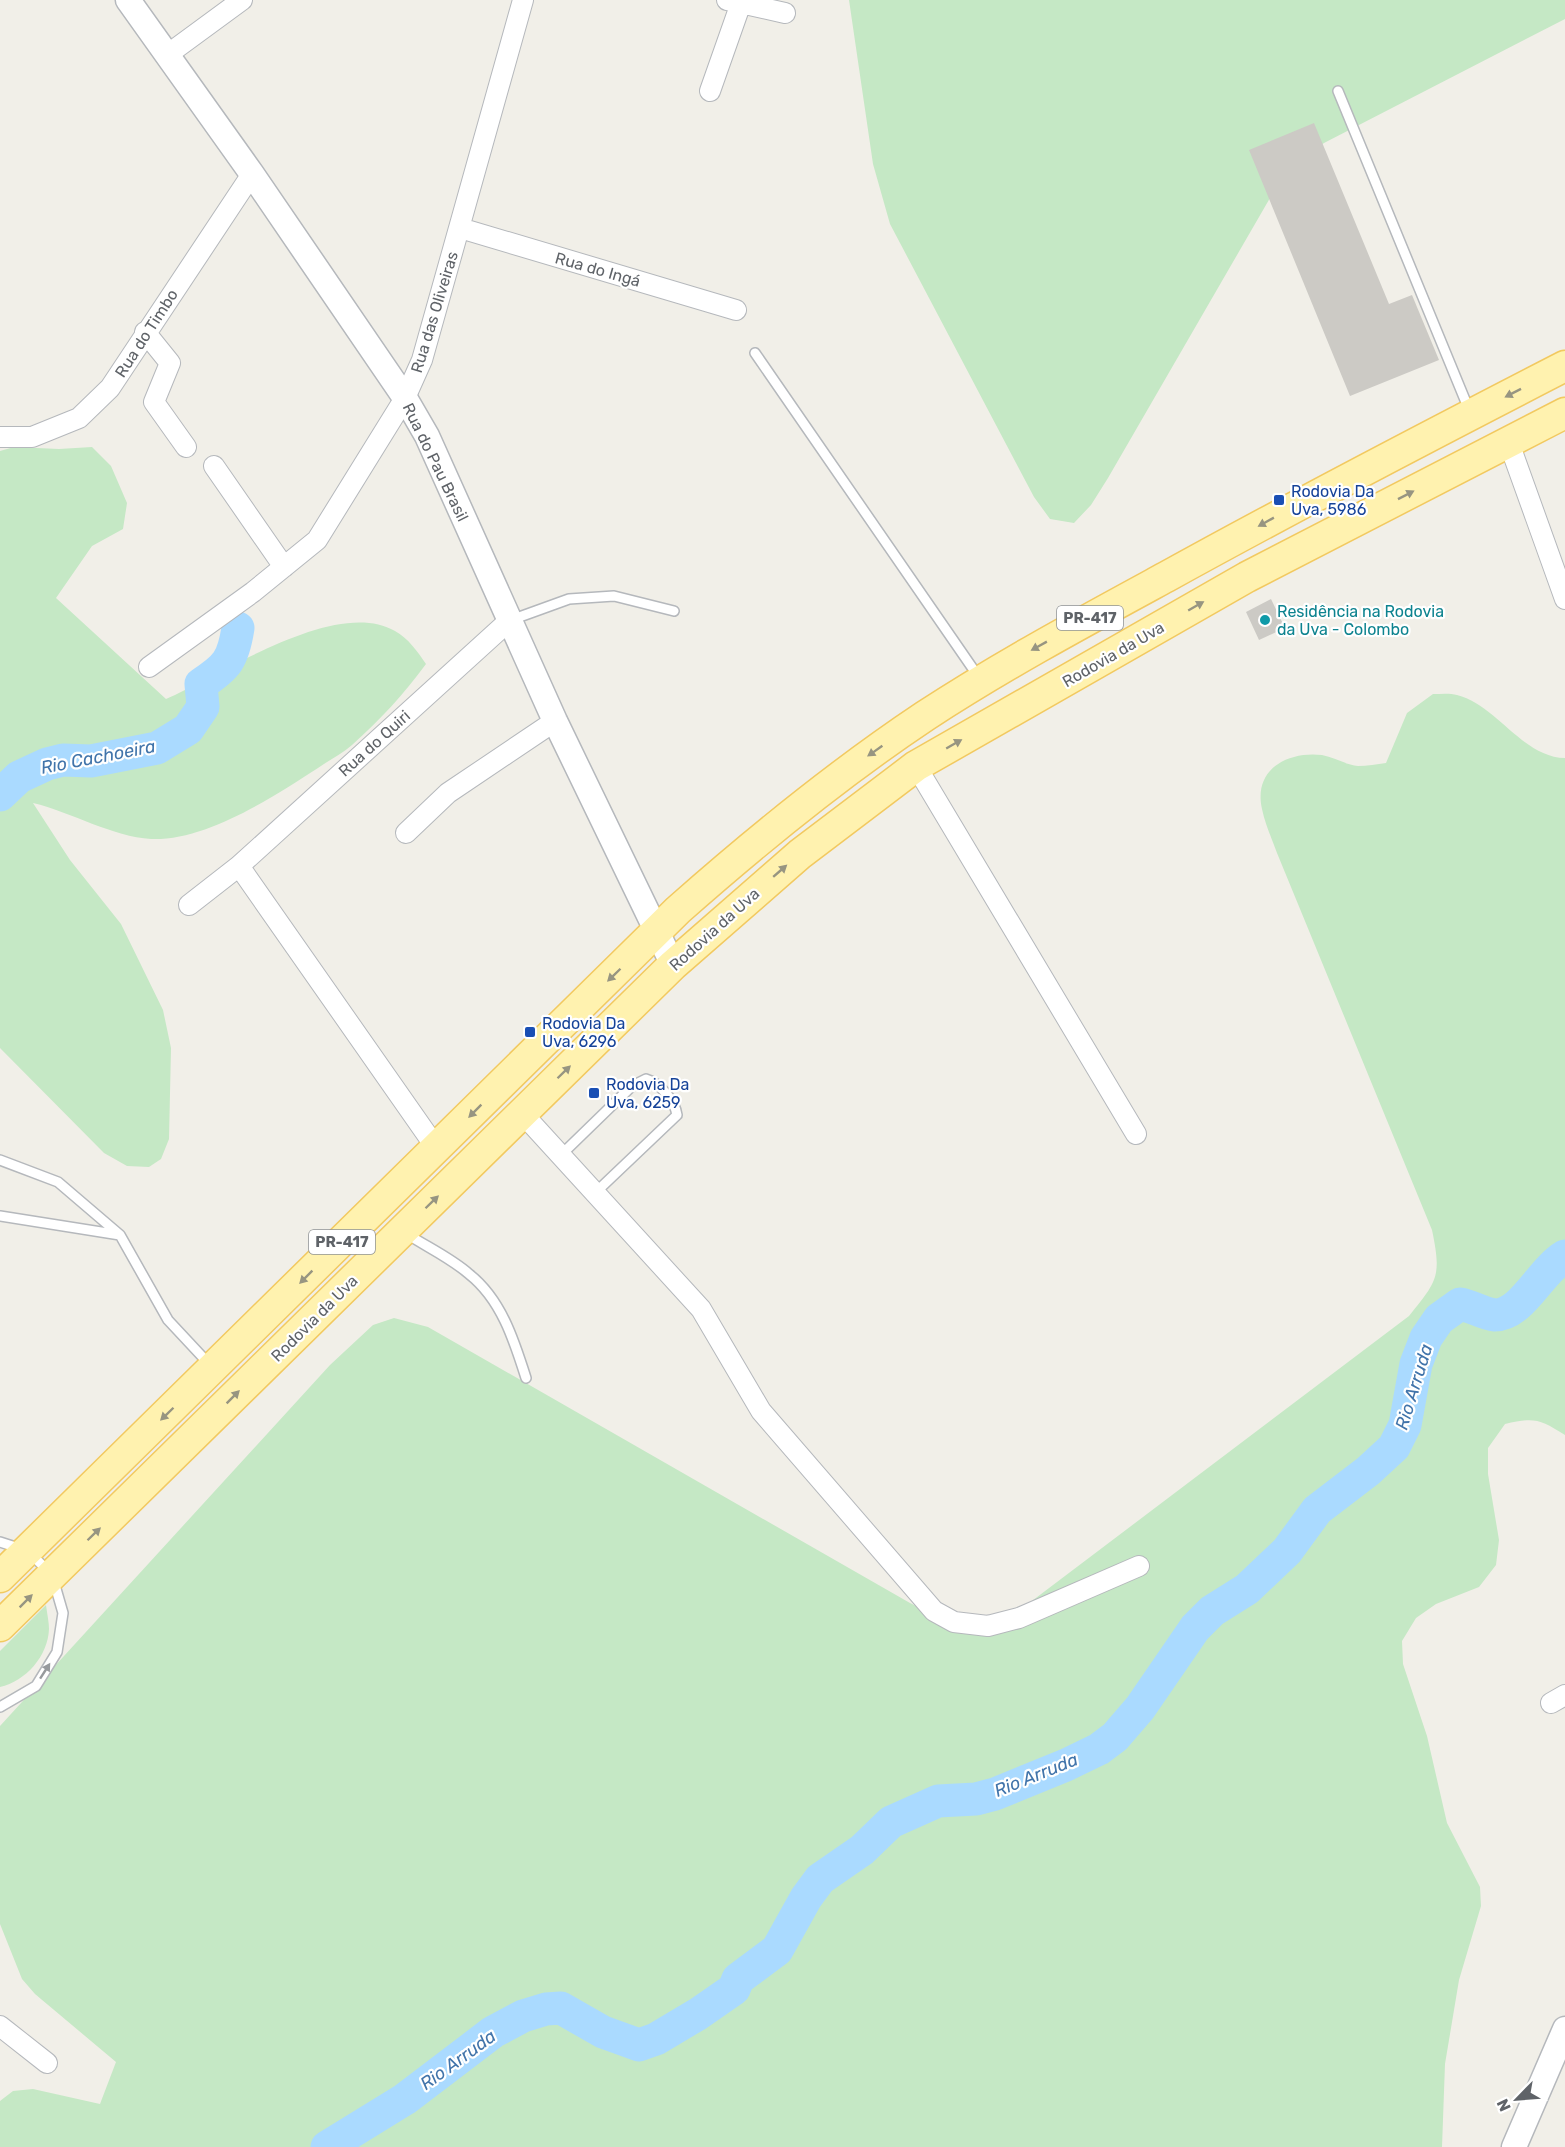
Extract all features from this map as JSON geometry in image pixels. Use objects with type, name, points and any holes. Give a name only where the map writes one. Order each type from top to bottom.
[{"type":"main road","name":"Rodovia da Uva","points":[[0,1577],[14,1546],[213,1369],[678,910],[738,857],[826,787],[924,717],[981,681],[1327,488],[1565,366]]},
{"type":"main road","name":"Rodovia da Uva","points":[[0,1626],[673,965],[800,854],[916,766],[1247,577],[1565,413]]},
{"type":"street","name":"Rua do Pau Brasil","points":[[128,0],[252,174],[405,398],[427,436],[555,721],[656,934],[673,965]]},
{"type":"street","points":[[167,55],[242,0]]},
{"type":"street","name":"Rua das Oliveiras","points":[[149,667],[317,540],[405,398],[422,360],[523,0]]},
{"type":"street","points":[[710,92],[734,1],[785,13]]},
{"type":"street","name":"Rua do Timbo","points":[[0,437],[32,437],[79,418],[110,388],[252,174]]},
{"type":"street","name":"Rua do Ingá","points":[[460,228],[736,310]]},
{"type":"street","points":[[145,332],[170,363],[154,402],[186,447]]},
{"type":"street","points":[[1509,443],[1565,599]]},
{"type":"street","points":[[214,466],[284,567]]},
{"type":"street","name":"Rua do Quiri","points":[[189,905],[239,866],[510,620]]},
{"type":"street","points":[[406,833],[448,793],[555,721]]},
{"type":"street","points":[[916,766],[1136,1134]]},
{"type":"street","points":[[239,866],[437,1149]]},
{"type":"street","points":[[522,1113],[701,1309],[761,1411],[934,1611],[954,1622],[988,1626],[1019,1618],[1139,1566]]},
{"type":"street","points":[[0,2026],[47,2063]]},
{"type":"street","points":[[1514,2147],[1565,2029]]},
{"type":"lane","points":[[1338,91],[1471,414]]},
{"type":"lane","points":[[755,353],[981,681]]},
{"type":"lane","points":[[510,620],[569,599],[614,596],[674,611]]},
{"type":"lane","points":[[561,1155],[632,1086],[646,1079],[655,1082],[676,1107],[677,1115],[595,1192]]},
{"type":"lane","points":[[0,1160],[58,1182],[120,1235],[168,1320],[213,1369]]},
{"type":"lane","points":[[0,1216],[120,1235]]},
{"type":"lane","points":[[402,1231],[469,1273],[490,1294],[513,1339],[526,1378]]},
{"type":"lane","points":[[0,1707],[36,1686],[57,1652],[63,1613],[52,1575],[14,1546]]},
{"type":"green space","points":[[849,0],[1565,0],[1565,19],[1324,143],[1305,157],[1270,198],[1108,478],[1091,505],[1074,523],[1050,519],[1034,497],[890,224],[873,164]]},
{"type":"green space","points":[[14,447],[59,449],[92,447],[111,466],[127,503],[123,529],[92,546],[56,598],[166,699],[280,643],[312,631],[342,624],[371,623],[395,631],[408,641],[426,664],[391,706],[348,748],[260,804],[194,833],[172,838],[137,837],[122,834],[33,803],[70,860],[121,924],[163,1010],[171,1048],[169,1139],[161,1159],[149,1167],[127,1166],[104,1153],[0,1048],[0,451]]},
{"type":"green space","points":[[1433,694],[1454,694],[1471,701],[1485,709],[1536,749],[1565,758],[1565,1435],[1536,1421],[1505,1424],[1488,1448],[1488,1474],[1499,1540],[1496,1565],[1479,1587],[1436,1604],[1416,1618],[1402,1641],[1403,1664],[1427,1736],[1447,1823],[1480,1887],[1481,1906],[1459,1980],[1445,2064],[1442,2147],[0,2147],[0,2101],[13,2091],[33,2089],[100,2104],[116,2062],[35,1994],[22,1979],[0,1924],[0,1726],[330,1365],[373,1325],[394,1318],[428,1327],[910,1603],[946,1621],[1012,1616],[1409,1316],[1435,1278],[1437,1258],[1432,1230],[1277,853],[1263,815],[1261,795],[1268,773],[1286,760],[1297,756],[1322,755],[1358,766],[1386,763],[1407,713]]},
{"type":"green space","points":[[46,1605],[48,1639],[40,1658],[27,1673],[10,1684],[0,1687],[0,1651]]},
{"type":"building","points":[[1314,123],[1389,304],[1412,295],[1439,360],[1350,396],[1249,150]]},
{"type":"building","name":"Residência na Rodovia da Uva - Colombo","points":[[1271,599],[1285,628],[1259,640],[1246,612]]},
{"type":"waterway","name":"Rio Cachoeira","points":[[0,795],[19,777],[47,764],[63,760],[91,761],[157,748],[188,729],[203,707],[201,684],[217,673],[227,662],[234,648],[238,628]]},
{"type":"waterway","name":"Rio Arruda","points":[[327,2147],[405,2099],[493,2032],[523,2016],[546,2009],[561,2008],[603,2032],[639,2045],[656,2039],[734,1989],[738,1979],[777,1950],[806,1898],[820,1879],[862,1850],[891,1822],[938,1801],[976,1799],[995,1794],[1099,1749],[1115,1737],[1140,1708],[1195,1628],[1212,1611],[1247,1589],[1287,1551],[1317,1510],[1368,1471],[1394,1447],[1405,1425],[1416,1364],[1426,1338],[1439,1319],[1460,1304],[1495,1315],[1505,1313],[1514,1308],[1565,1256]]},
{"type":"place","name":"Rodovia Da Uva, 5986","points":[[1279,500]]},
{"type":"place","name":"Residência na Rodovia da Uva - Colombo","points":[[1265,620]]},
{"type":"place","name":"Rodovia Da Uva, 6296","points":[[530,1032]]},
{"type":"place","name":"Rodovia Da Uva, 6259","points":[[594,1093]]}]
